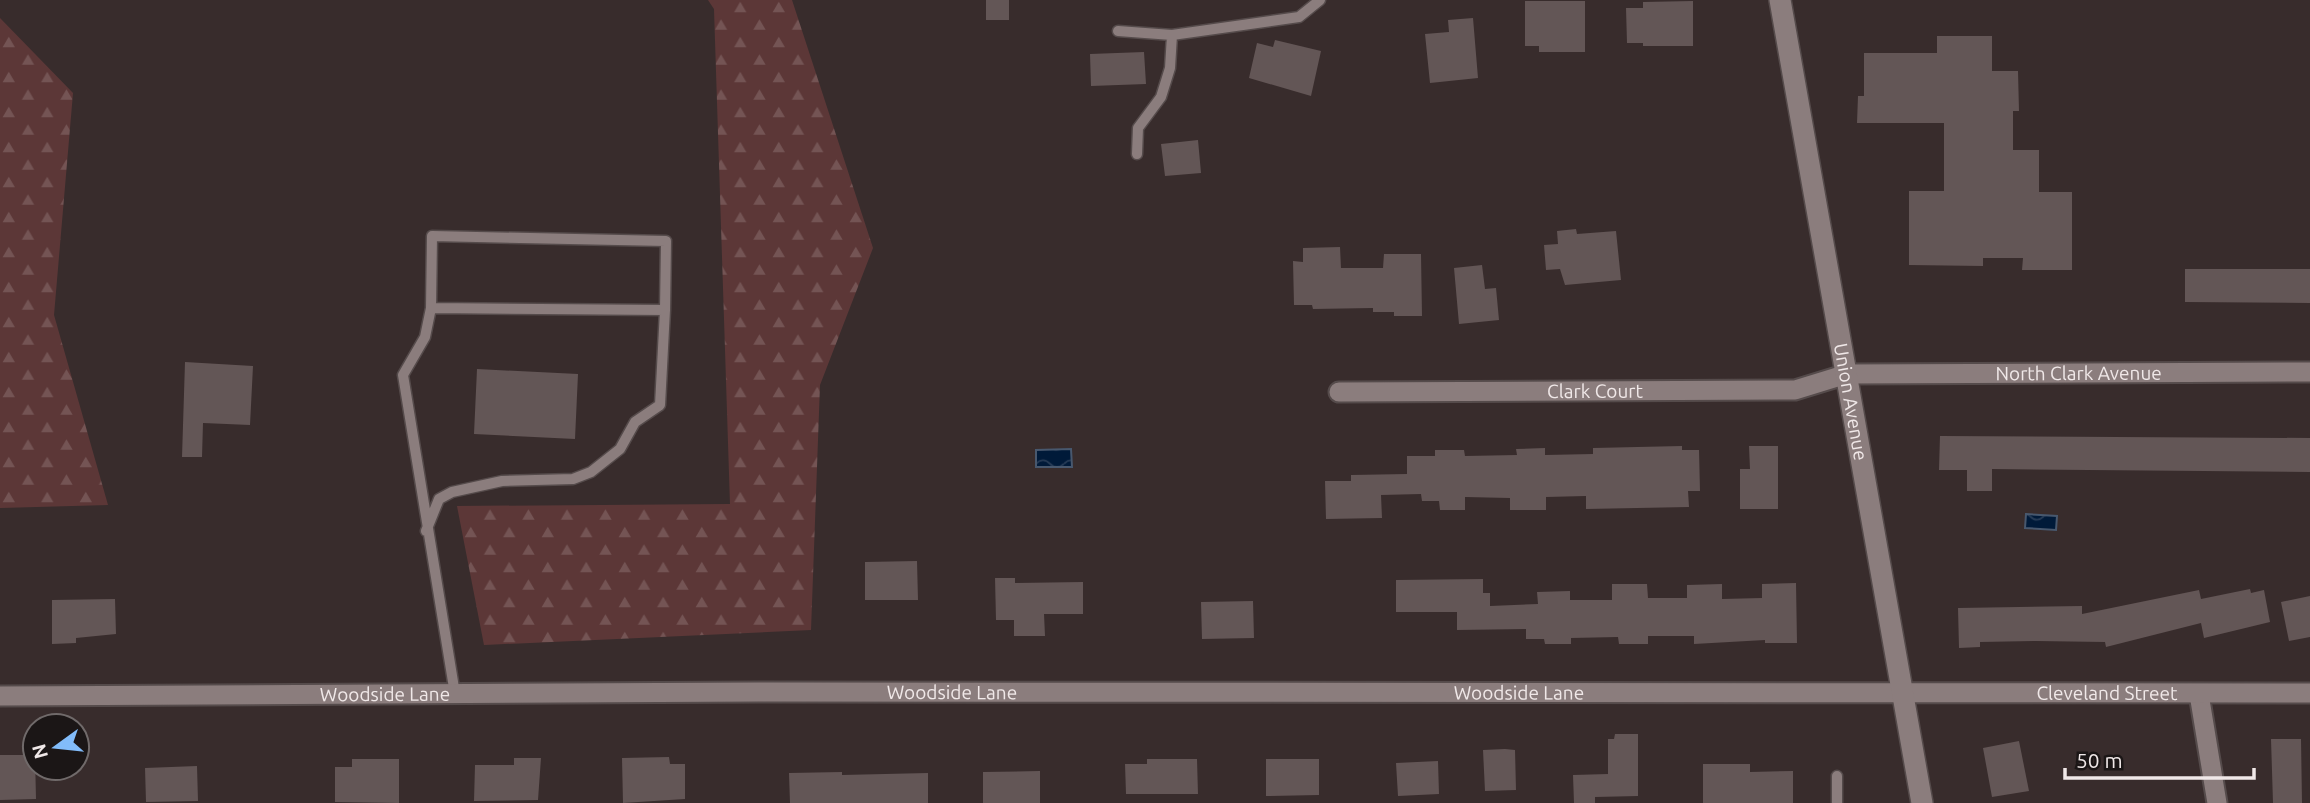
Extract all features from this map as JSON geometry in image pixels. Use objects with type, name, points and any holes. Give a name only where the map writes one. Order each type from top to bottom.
[{"type":"street","name":"Union Avenue","points":[[1780,0],[1922,803]]},
{"type":"street","name":"North Clark Avenue","points":[[1847,374],[2310,372]]},
{"type":"street","name":"Clark Court","points":[[1339,391],[1796,390],[1847,374]]},
{"type":"street","name":"Cleveland Street","points":[[1903,694],[2310,693]]},
{"type":"street","name":"Woodside Lane","points":[[0,696],[1903,694]]},
{"type":"street","points":[[2199,694],[2217,803]]},
{"type":"lane","points":[[1118,31],[1172,34],[1299,17],[1320,0]]},
{"type":"lane","points":[[1137,154],[1138,128],[1161,97],[1170,68],[1172,34]]},
{"type":"lane","points":[[426,532],[439,499],[452,492],[502,481],[573,479],[591,472],[620,449],[635,422],[660,405],[666,241],[432,236],[431,308],[425,337],[403,375],[426,532],[454,694]]},
{"type":"lane","points":[[431,308],[665,310]]},
{"type":"lane","points":[[1837,776],[1837,803]]},
{"type":"green space","points":[[708,0],[792,0],[873,248],[820,385],[811,630],[484,645],[457,506],[730,504],[714,9]]},
{"type":"green space","points":[[0,18],[73,93],[54,315],[108,505],[0,508]]},
{"type":"water","points":[[1071,449],[1072,467],[1036,467],[1036,450]]},
{"type":"water","points":[[2026,514],[2057,516],[2056,530],[2025,528]]},
{"type":"building","points":[[986,0],[1009,0],[1009,20],[986,20]]},
{"type":"building","points":[[1525,1],[1585,1],[1585,52],[1539,52],[1539,46],[1525,46]]},
{"type":"building","points":[[1693,1],[1693,46],[1643,46],[1643,43],[1627,43],[1626,8],[1643,8],[1643,2]]},
{"type":"building","points":[[1473,18],[1478,78],[1430,83],[1425,34],[1449,32],[1448,20]]},
{"type":"building","points":[[1937,36],[1992,36],[1992,71],[2018,71],[2019,111],[2013,111],[2013,150],[2039,150],[2039,192],[2072,192],[2072,270],[2022,270],[2023,258],[1983,258],[1983,266],[1909,265],[1909,191],[1944,191],[1944,123],[1857,123],[1858,96],[1864,96],[1864,53],[1937,53]]},
{"type":"building","points":[[1275,40],[1321,51],[1311,96],[1249,78],[1257,43],[1273,47]]},
{"type":"building","points":[[1144,52],[1146,84],[1091,86],[1090,54]]},
{"type":"building","points":[[1198,140],[1201,173],[1165,176],[1161,144]]},
{"type":"building","points":[[1576,229],[1577,234],[1616,231],[1621,280],[1565,285],[1560,269],[1546,270],[1544,245],[1558,244],[1557,231]]},
{"type":"building","points":[[1340,247],[1341,268],[1383,268],[1384,254],[1421,254],[1422,316],[1394,316],[1394,312],[1373,312],[1373,308],[1313,309],[1312,305],[1294,305],[1293,261],[1303,262],[1303,248]]},
{"type":"building","points":[[1482,265],[1485,289],[1496,288],[1499,320],[1459,324],[1454,268]]},
{"type":"building","points":[[2185,269],[2310,269],[2310,303],[2185,302]]},
{"type":"building","points":[[185,362],[253,366],[250,425],[203,423],[202,457],[182,457]]},
{"type":"building","points":[[477,369],[578,374],[575,439],[474,434]]},
{"type":"building","points":[[1940,436],[2310,438],[2310,472],[1992,469],[1992,491],[1967,491],[1967,470],[1939,470]]},
{"type":"building","points":[[1682,446],[1682,450],[1699,450],[1700,491],[1688,491],[1689,507],[1586,509],[1586,496],[1546,497],[1546,510],[1510,510],[1510,498],[1465,497],[1465,510],[1440,510],[1439,501],[1422,501],[1421,494],[1381,495],[1382,518],[1326,519],[1325,481],[1351,481],[1351,475],[1407,474],[1407,456],[1435,456],[1435,450],[1464,450],[1465,456],[1517,455],[1516,449],[1545,448],[1545,455],[1593,454],[1593,448]]},
{"type":"building","points":[[1749,446],[1778,446],[1778,509],[1740,509],[1740,469],[1750,469]]},
{"type":"building","points":[[917,561],[918,600],[865,600],[865,562]]},
{"type":"building","points":[[995,578],[1015,578],[1015,583],[1083,582],[1083,614],[1044,614],[1045,636],[1014,636],[1014,620],[996,620]]},
{"type":"building","points":[[1483,579],[1483,593],[1490,593],[1490,606],[1538,604],[1537,592],[1570,591],[1570,600],[1612,600],[1612,584],[1647,584],[1648,598],[1687,598],[1687,585],[1722,584],[1722,599],[1762,598],[1762,584],[1796,583],[1797,643],[1765,643],[1765,640],[1694,644],[1694,636],[1648,636],[1648,644],[1619,644],[1618,637],[1571,638],[1571,644],[1545,644],[1544,639],[1526,639],[1526,629],[1457,630],[1457,612],[1396,612],[1396,580]]},
{"type":"building","points":[[2250,589],[2251,593],[2264,590],[2270,622],[2204,638],[2201,623],[2106,647],[2105,642],[2036,641],[1980,642],[1980,647],[1959,648],[1958,608],[2082,606],[2082,614],[2199,590],[2201,599]]},
{"type":"building","points":[[2310,596],[2310,637],[2289,641],[2281,602]]},
{"type":"building","points":[[115,599],[116,634],[76,638],[76,643],[52,644],[52,600]]},
{"type":"building","points":[[1253,601],[1254,638],[1202,639],[1201,602]]},
{"type":"building","points":[[1615,734],[1638,734],[1638,796],[1595,797],[1595,803],[1574,803],[1573,775],[1608,774],[1608,739],[1614,739]]},
{"type":"building","points":[[2271,739],[2301,739],[2302,803],[2273,803]]},
{"type":"building","points":[[2019,741],[2029,791],[1992,797],[1983,748]]},
{"type":"building","points":[[1483,750],[1515,750],[1516,790],[1485,791]]},
{"type":"building","points":[[0,755],[21,755],[21,782],[36,782],[36,799],[0,800]]},
{"type":"building","points":[[669,757],[670,764],[685,764],[685,799],[623,803],[622,758]]},
{"type":"building","points":[[514,758],[541,758],[538,800],[474,801],[475,765],[514,765]]},
{"type":"building","points":[[352,759],[399,759],[399,803],[335,802],[335,767],[352,767]]},
{"type":"building","points":[[1147,759],[1197,759],[1198,794],[1126,794],[1125,764],[1147,764]]},
{"type":"building","points":[[1266,759],[1319,759],[1319,795],[1266,796]]},
{"type":"building","points":[[1438,761],[1439,794],[1398,796],[1396,763]]},
{"type":"building","points":[[1703,764],[1750,764],[1750,772],[1793,771],[1793,803],[1703,803]]},
{"type":"building","points":[[197,766],[198,801],[146,802],[145,768]]},
{"type":"building","points":[[1040,771],[1040,803],[983,803],[983,772]]},
{"type":"building","points":[[842,772],[842,775],[928,773],[928,803],[790,803],[789,773]]}]
